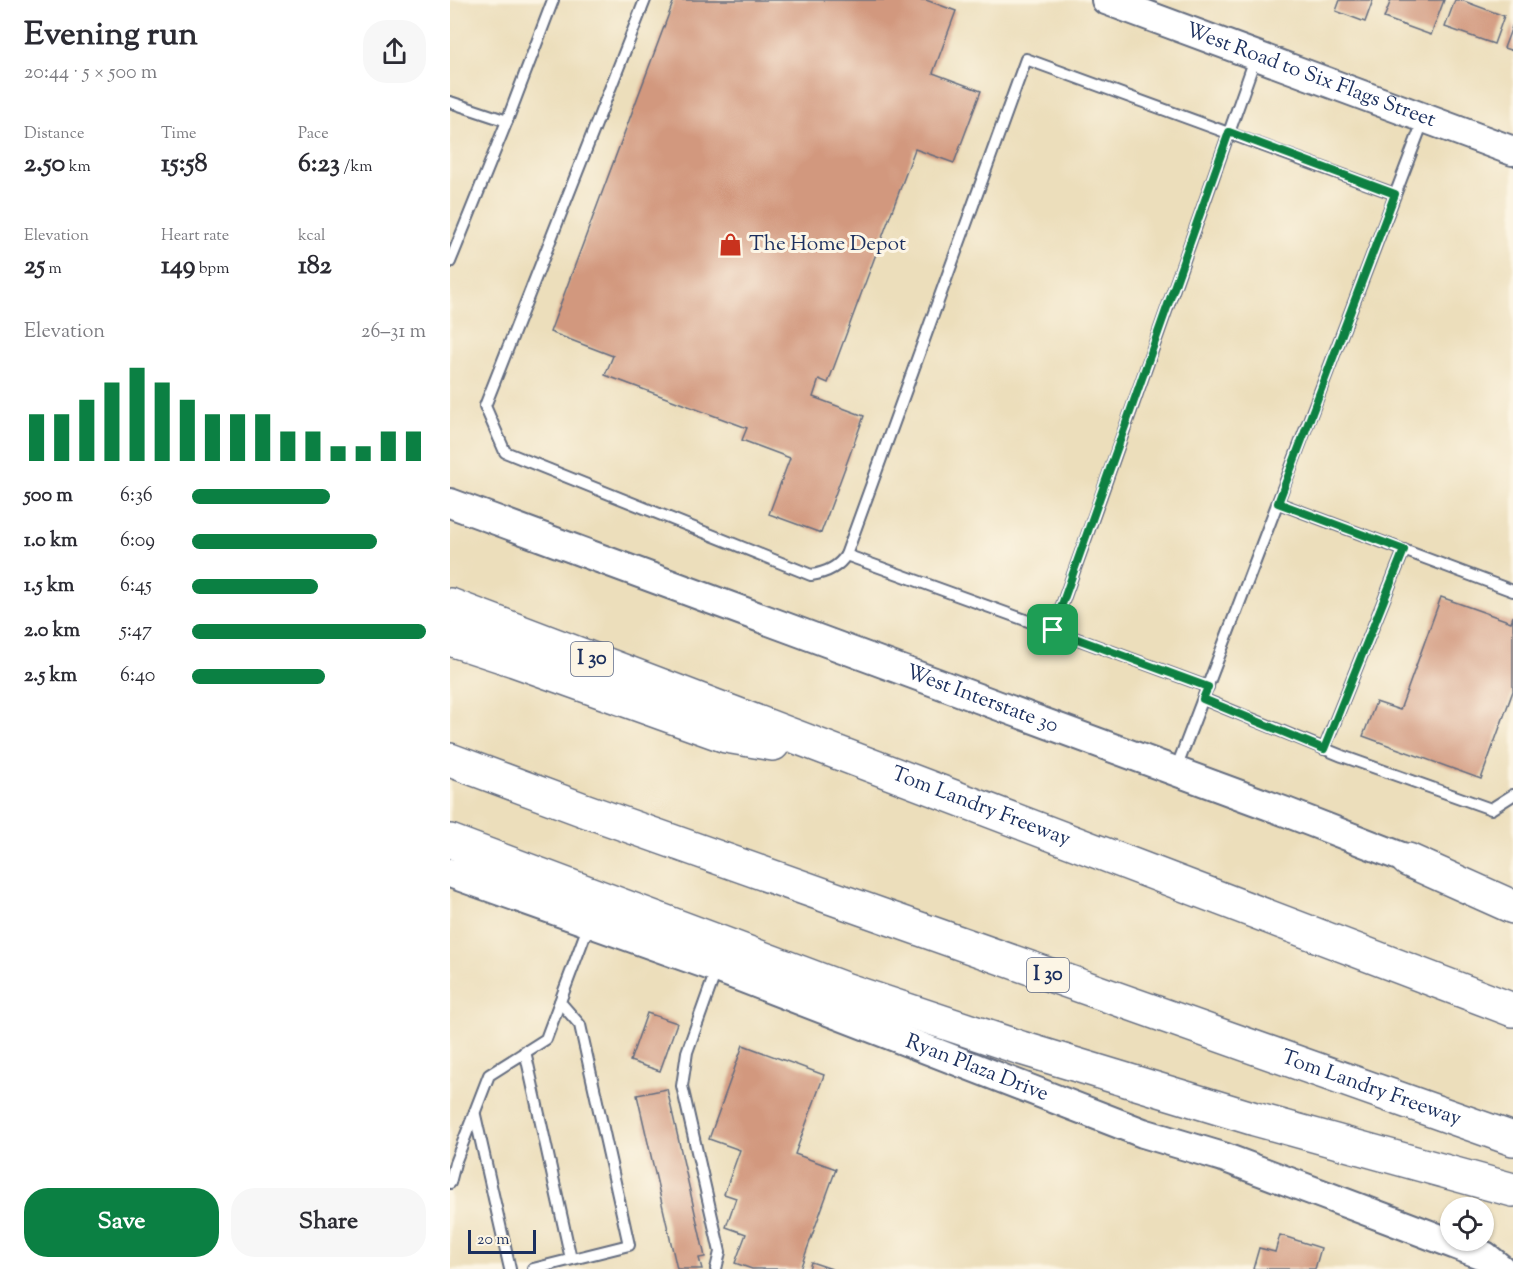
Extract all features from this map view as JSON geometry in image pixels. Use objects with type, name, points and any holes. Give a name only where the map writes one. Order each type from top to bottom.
[{"type":"highway","name":"Tom Landry Freeway","points":[[450,605],[1513,1010]]},
{"type":"highway","name":"I 30","points":[[450,639],[726,736],[854,759]]},
{"type":"highway","name":"Tom Landry Freeway","points":[[450,760],[584,810],[1513,1139]]},
{"type":"highway","points":[[450,840],[847,990],[1021,1048],[1256,1119],[1513,1190]]},
{"type":"highway","points":[[1408,860],[1513,907]]},
{"type":"main road","name":"West Road to Six Flags Street","points":[[1106,0],[1513,151]]},
{"type":"main road","name":"West Interstate 30","points":[[450,503],[1513,900]]},
{"type":"main road","name":"Ryan Plaza Drive","points":[[450,873],[717,968],[1143,1133],[1223,1157],[1485,1256],[1501,1269]]},
{"type":"lane","points":[[450,262],[553,0]]},
{"type":"lane","points":[[645,0],[485,406],[505,452],[811,575],[825,573],[842,561],[846,555],[1026,59],[1395,194]]},
{"type":"lane","points":[[1053,630],[1256,56]]},
{"type":"lane","points":[[450,102],[507,121]]},
{"type":"lane","points":[[1175,772],[1424,118]]},
{"type":"lane","points":[[1278,503],[1513,591]]},
{"type":"lane","points":[[1324,749],[1404,550]]},
{"type":"lane","points":[[846,555],[1208,687]]},
{"type":"lane","points":[[1203,699],[1324,749],[1491,809],[1513,795]]},
{"type":"lane","points":[[450,1183],[453,1163],[475,1115],[489,1075],[546,1039],[589,924]]},
{"type":"lane","points":[[716,1269],[720,1252],[682,1086],[687,1052],[717,968]]},
{"type":"lane","points":[[533,1269],[629,1245],[580,1025],[560,1002]]},
{"type":"lane","points":[[525,1052],[571,1259]]},
{"type":"lane","points":[[475,1115],[510,1269]]},
{"type":"building","name":"The Home Depot","points":[[674,0],[926,0],[956,11],[933,73],[981,91],[954,163],[915,149],[828,383],[819,379],[813,397],[864,416],[821,533],[769,514],[790,458],[742,440],[747,428],[605,375],[613,356],[550,332]]},
{"type":"building","points":[[1340,0],[1373,0],[1365,22],[1336,11]]},
{"type":"building","points":[[1391,0],[1444,0],[1431,35],[1384,18]]},
{"type":"building","points":[[1455,0],[1461,0],[1504,16],[1494,44],[1445,27]]},
{"type":"building","points":[[1513,24],[1513,51],[1504,48]]},
{"type":"building","points":[[1441,597],[1511,622],[1513,616],[1513,691],[1481,779],[1363,736],[1376,702],[1400,710]]},
{"type":"building","points":[[647,1013],[677,1023],[660,1071],[630,1061]]},
{"type":"building","points":[[743,1045],[824,1075],[795,1154],[836,1169],[800,1269],[752,1269],[735,1263],[746,1234],[726,1227],[736,1198],[724,1194],[740,1150],[709,1139]]},
{"type":"building","points":[[667,1089],[705,1257],[699,1258],[702,1269],[677,1269],[637,1095]]},
{"type":"building","points":[[1280,1235],[1321,1248],[1315,1269],[1253,1269],[1259,1248],[1275,1252]]},
{"type":"building","points":[[811,1262],[832,1269],[809,1269]]},
{"type":"place","name":"The Home Depot","points":[[731,245]]},
{"type":"route","points":[[1229,132],[1395,194],[1278,503],[1404,550],[1324,749],[1203,699],[1208,687],[1053,630],[1229,132]]}]
